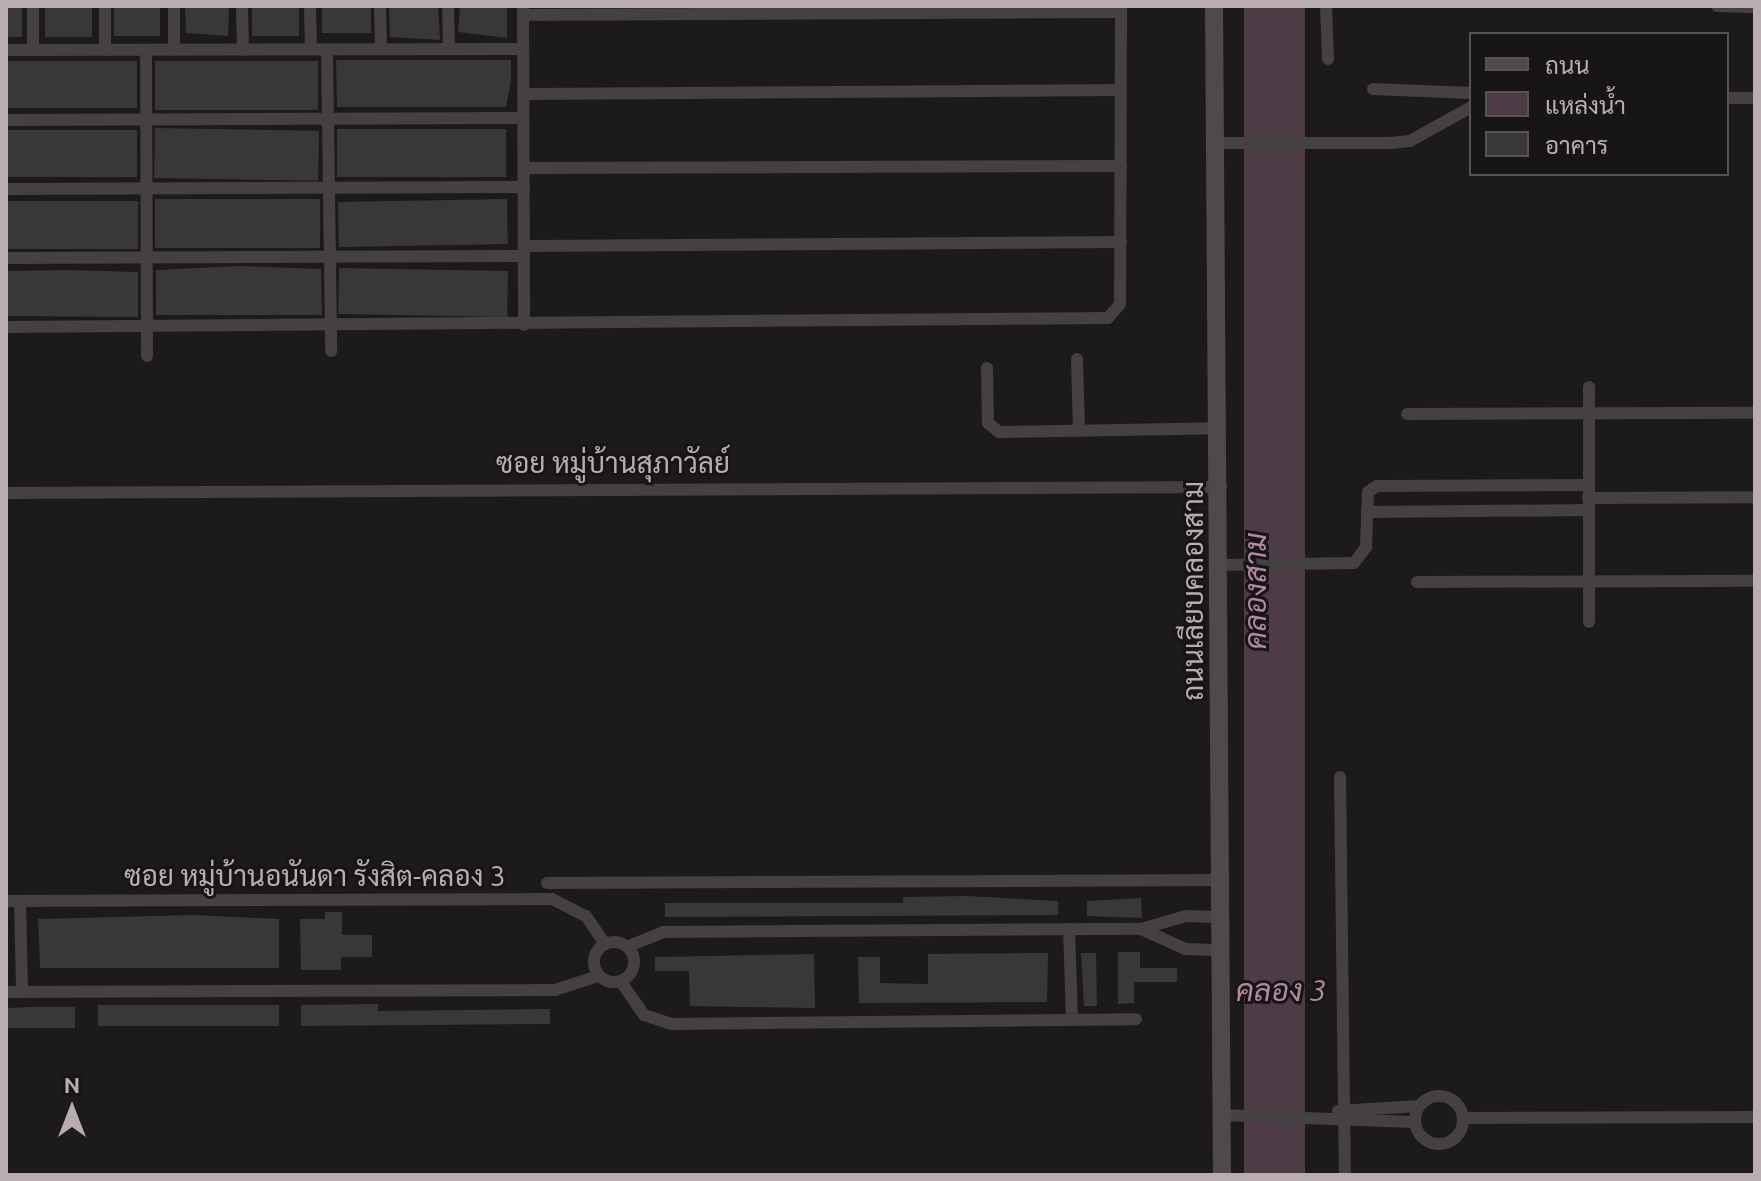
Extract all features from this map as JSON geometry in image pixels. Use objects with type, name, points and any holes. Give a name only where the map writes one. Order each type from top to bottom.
[{"type":"main road","name":"ถนนเลียบคลองสาม","points":[[1214,6],[1221,487],[1222,1175]]},
{"type":"street","points":[[33,6],[33,50]]},
{"type":"street","points":[[105,6],[105,50]]},
{"type":"street","points":[[174,6],[174,50]]},
{"type":"street","points":[[242,6],[243,50]]},
{"type":"street","points":[[310,6],[311,49]]},
{"type":"street","points":[[380,6],[381,49]]},
{"type":"street","points":[[448,6],[449,49]]},
{"type":"street","points":[[1326,6],[1328,59]]},
{"type":"street","points":[[1717,6],[1755,7]]},
{"type":"street","points":[[6,327],[524,325],[1108,318],[1120,304],[1121,9],[523,10],[524,325]]},
{"type":"street","points":[[327,49],[331,351]]},
{"type":"street","points":[[6,50],[523,49]]},
{"type":"street","points":[[146,50],[147,356]]},
{"type":"street","points":[[1373,89],[1469,93]]},
{"type":"street","points":[[523,94],[1121,90]]},
{"type":"street","points":[[1729,98],[1755,98]]},
{"type":"street","points":[[1216,143],[1410,141],[1469,108]]},
{"type":"street","points":[[6,120],[523,118]]},
{"type":"street","points":[[524,168],[1121,166]]},
{"type":"street","points":[[6,189],[524,187]]},
{"type":"street","points":[[6,258],[331,257],[1121,242]]},
{"type":"street","points":[[1077,359],[1079,431]]},
{"type":"street","points":[[987,368],[991,429],[1219,428]]},
{"type":"street","points":[[1589,387],[1589,622]]},
{"type":"street","points":[[1407,414],[1755,413]]},
{"type":"street","points":[[1221,565],[1334,567],[1362,556],[1368,492],[1377,486],[1588,498]]},
{"type":"street","name":"ซอย หมู่บ้านสุภาวัลย์","points":[[6,493],[1221,487]]},
{"type":"street","points":[[1367,512],[1588,498],[1755,497]]},
{"type":"street","points":[[1417,582],[1755,581]]},
{"type":"street","points":[[1340,777],[1343,1106],[1334,1118],[1345,1175]]},
{"type":"street","points":[[547,883],[1223,880]]},
{"type":"street","name":"ซอย หมู่บ้านอนันดา รังสิต-คลอง 3","points":[[6,901],[552,899],[586,916],[605,944]]},
{"type":"street","points":[[20,901],[22,991]]},
{"type":"street","points":[[598,976],[594,955],[605,944],[629,946],[663,932],[1141,929],[1186,916],[1222,917]]},
{"type":"street","points":[[1069,929],[1072,1019]]},
{"type":"street","points":[[1141,929],[1185,949],[1222,950]]},
{"type":"street","points":[[621,982],[634,964],[629,946]]},
{"type":"street","points":[[6,992],[555,990],[598,976],[621,982],[644,1015],[672,1024],[1136,1019]]},
{"type":"street","points":[[1343,1106],[1419,1106],[1441,1096],[1463,1118],[1755,1117]]},
{"type":"street","points":[[1419,1106],[1414,1122],[1421,1137],[1436,1145],[1459,1135],[1463,1118]]},
{"type":"street","points":[[1222,1115],[1414,1122]]},
{"type":"water","name":"คลอง 3","points":[[1244,6],[1305,6],[1305,1175],[1244,1175]]},
{"type":"building","points":[[6,6],[22,6],[22,37],[6,37]]},
{"type":"building","points":[[45,6],[92,6],[92,37],[45,37]]},
{"type":"building","points":[[114,6],[160,6],[160,36],[114,36]]},
{"type":"building","points":[[185,6],[229,6],[228,36],[186,33]]},
{"type":"building","points":[[252,6],[299,6],[299,36],[252,36]]},
{"type":"building","points":[[322,6],[371,6],[371,33],[322,33]]},
{"type":"building","points":[[389,6],[438,6],[440,40],[390,37]]},
{"type":"building","points":[[460,6],[507,6],[507,38],[458,32]]},
{"type":"building","points":[[336,60],[511,60],[506,107],[337,107]]},
{"type":"building","points":[[6,61],[137,61],[137,108],[6,108]]},
{"type":"building","points":[[155,61],[318,61],[318,110],[155,110]]},
{"type":"building","points":[[155,128],[319,131],[318,181],[154,178]]},
{"type":"building","points":[[337,129],[506,129],[506,177],[337,177]]},
{"type":"building","points":[[6,130],[137,130],[137,177],[6,177]]},
{"type":"building","points":[[155,199],[320,199],[320,248],[155,248]]},
{"type":"building","points":[[507,199],[508,244],[339,247],[338,202]]},
{"type":"building","points":[[6,201],[138,201],[138,249],[6,249]]},
{"type":"building","points":[[239,266],[321,269],[322,315],[156,315],[156,270]]},
{"type":"building","points":[[339,268],[508,271],[507,317],[338,314]]},
{"type":"building","points":[[6,271],[138,272],[138,317],[6,316]]},
{"type":"building","points":[[966,896],[1058,901],[1058,915],[665,917],[665,903],[903,903],[903,897]]},
{"type":"building","points":[[1141,898],[1142,918],[1087,916],[1087,901]]},
{"type":"building","points":[[325,912],[342,912],[342,935],[372,935],[372,957],[341,957],[341,970],[301,970],[300,919],[325,919]]},
{"type":"building","points":[[194,915],[279,919],[279,968],[40,968],[38,919]]},
{"type":"building","points":[[1118,952],[1140,952],[1140,968],[1177,968],[1177,982],[1134,982],[1134,1003],[1118,1004]]},
{"type":"building","points":[[1048,953],[1047,1002],[859,1003],[858,957],[880,957],[880,983],[928,984],[928,954]]},
{"type":"building","points":[[1081,953],[1096,953],[1097,1006],[1084,1006]]},
{"type":"building","points":[[814,954],[815,1008],[690,1006],[689,971],[655,971],[655,957]]},
{"type":"building","points":[[378,1004],[378,1011],[550,1009],[550,1024],[301,1026],[301,1005]]},
{"type":"building","points":[[98,1005],[279,1005],[279,1026],[98,1026]]},
{"type":"building","points":[[75,1007],[75,1028],[6,1028],[6,1008]]},
{"type":"water label","name":"คลองสาม","points":[[1255,591]]}]
